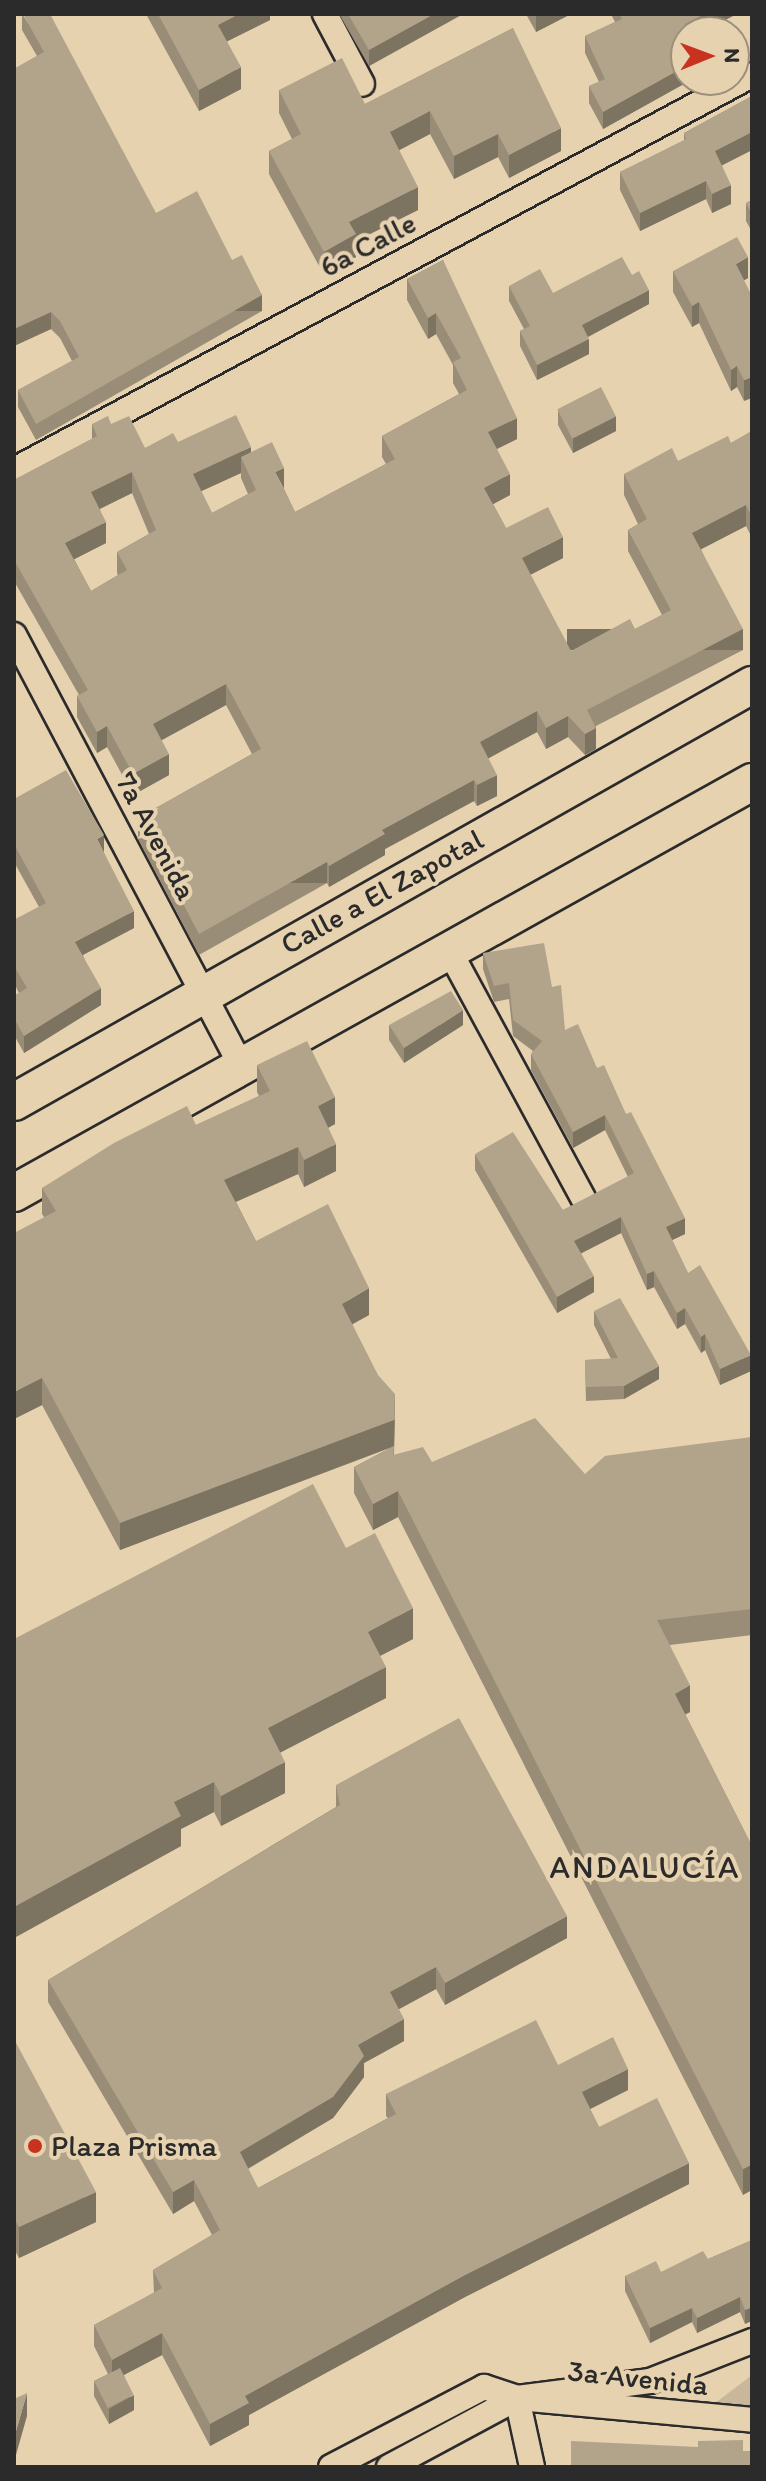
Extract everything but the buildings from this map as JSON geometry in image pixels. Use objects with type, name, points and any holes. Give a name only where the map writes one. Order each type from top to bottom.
[{"type":"street","points":[[325,14],[362,84]]},
{"type":"street","name":"6a Calle","points":[[14,470],[752,75]]},
{"type":"street","name":"7a Avenida","points":[[14,635],[241,1066]]},
{"type":"street","name":"Calle a El Zapotal","points":[[14,1102],[752,685]]},
{"type":"street","points":[[14,1193],[752,782]]},
{"type":"street","points":[[449,950],[583,1198]]},
{"type":"street","points":[[389,2467],[517,2398],[650,2381],[752,2341]]},
{"type":"street","name":"3a Avenida","points":[[331,2467],[484,2387],[517,2398],[752,2420]]},
{"type":"street","points":[[517,2398],[532,2467]]},
{"type":"shaded area","points":[[752,2375],[752,2420],[697,2417]]},
{"type":"place","name":"Plaza Prisma","points":[[35,2146]]},
{"type":"district","name":"ANDALUCÍA","points":[[645,1867]]}]
